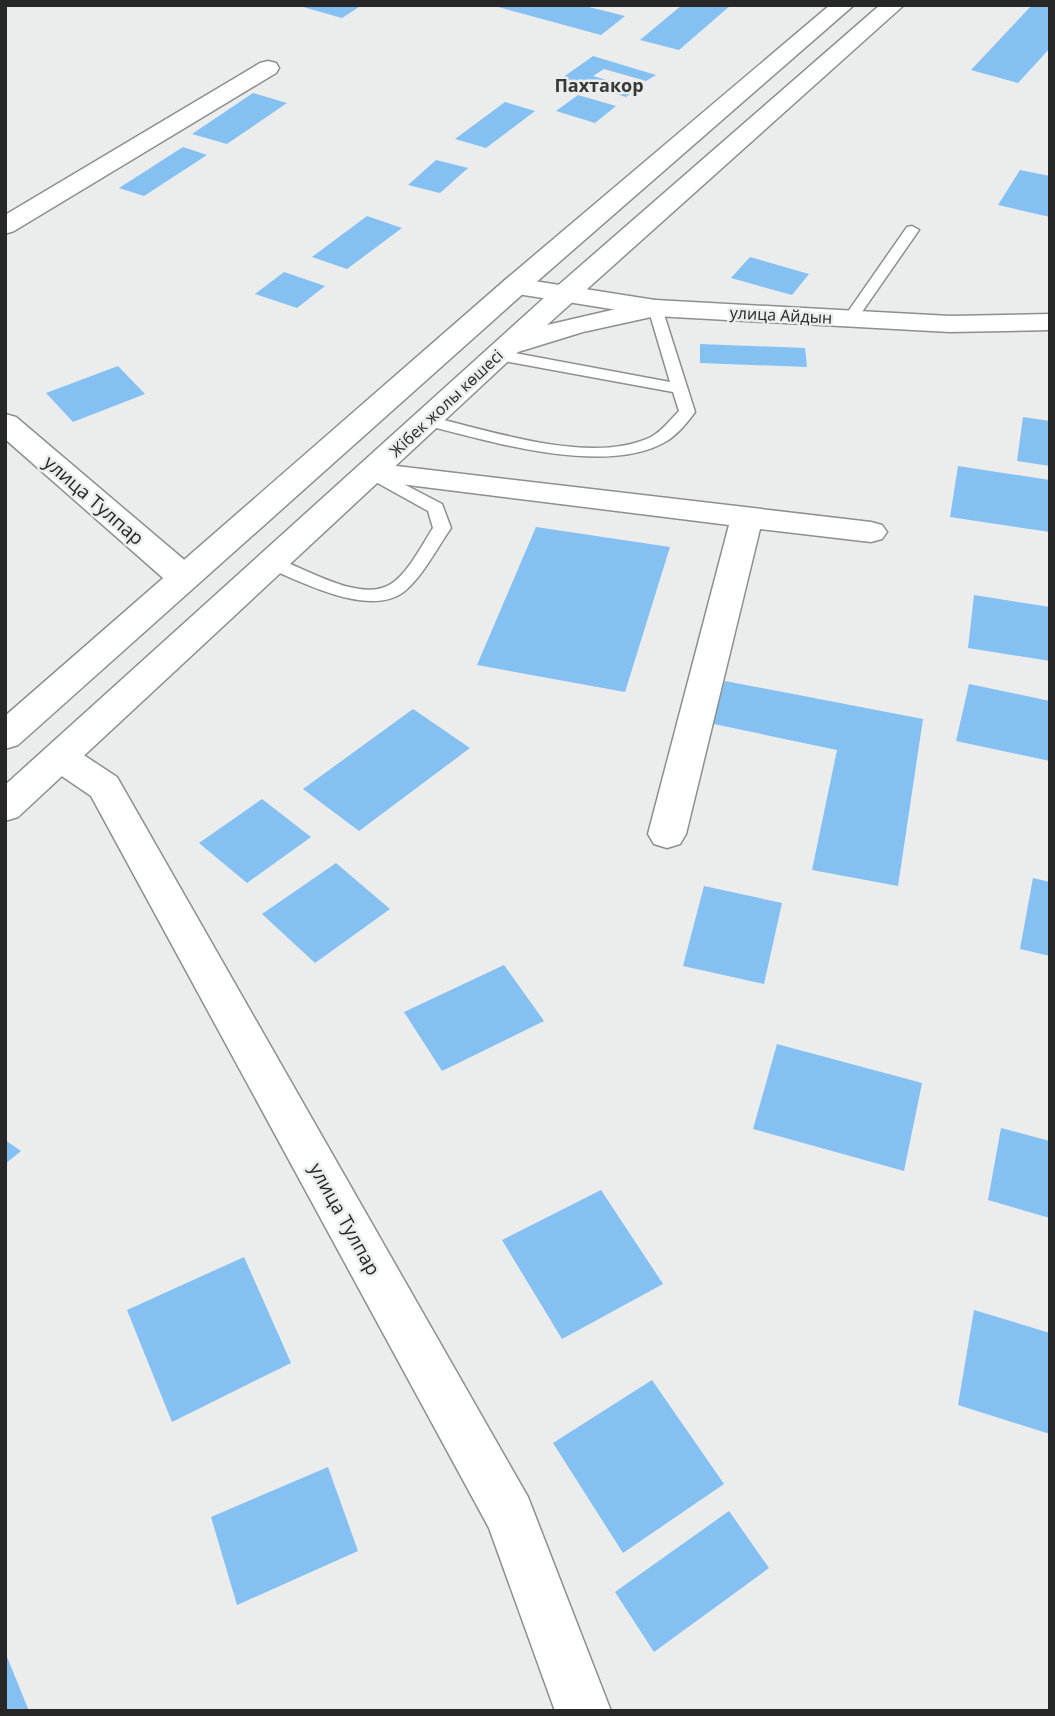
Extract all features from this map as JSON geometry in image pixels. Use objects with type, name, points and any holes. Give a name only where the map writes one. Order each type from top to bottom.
[{"type":"main road","points":[[5,736],[515,286],[843,5]]},
{"type":"main road","name":"Жібек жолы көшесі","points":[[5,807],[565,294],[893,5]]},
{"type":"main road","points":[[5,226],[268,68]]},
{"type":"main road","name":"улица Айдын","points":[[515,286],[655,307],[950,324],[1050,322]]},
{"type":"main road","points":[[502,352],[576,325],[655,307]]},
{"type":"main road","name":"улица Тулпар","points":[[5,423],[183,577]]},
{"type":"main road","points":[[371,472],[871,532]]},
{"type":"main road","points":[[667,834],[746,519]]},
{"type":"main road","name":"улица Тулпар","points":[[60,757],[104,787],[510,1515],[583,1711]]},
{"type":"lane","points":[[850,319],[912,230]]},
{"type":"lane","points":[[428,421],[554,448],[591,452],[623,450],[658,440],[687,412],[655,307]]},
{"type":"lane","points":[[502,352],[681,389]]},
{"type":"lane","points":[[272,563],[349,592],[376,595],[398,588],[442,528],[436,508],[371,472]]},
{"type":"building","points":[[296,5],[362,5],[342,18]]},
{"type":"building","points":[[491,5],[581,5],[625,16],[601,35]]},
{"type":"building","points":[[682,5],[731,5],[679,50],[640,40]]},
{"type":"building","points":[[1032,5],[1050,5],[1050,48],[1018,83],[971,70]]},
{"type":"building","points":[[593,56],[656,75],[646,81],[604,69],[593,76],[637,89],[626,97],[562,78]]},
{"type":"building","points":[[253,93],[287,103],[227,144],[192,134]]},
{"type":"building","points":[[578,95],[616,106],[595,123],[556,111]]},
{"type":"building","points":[[505,102],[535,111],[486,148],[455,139]]},
{"type":"building","points":[[183,147],[207,155],[144,196],[119,188]]},
{"type":"building","points":[[436,160],[468,168],[440,193],[408,185]]},
{"type":"building","points":[[1020,170],[1050,176],[1050,217],[998,205]]},
{"type":"building","points":[[367,216],[402,228],[347,269],[312,257]]},
{"type":"building","points":[[750,257],[809,274],[792,295],[731,278]]},
{"type":"building","points":[[284,272],[325,286],[297,308],[255,294]]},
{"type":"building","points":[[700,344],[805,348],[807,367],[700,363]]},
{"type":"building","points":[[118,366],[145,394],[73,422],[46,393]]},
{"type":"building","points":[[1023,417],[1050,421],[1050,466],[1017,461]]},
{"type":"building","points":[[958,466],[1050,480],[1050,532],[950,517]]},
{"type":"building","points":[[536,527],[670,547],[625,692],[477,665]]},
{"type":"building","points":[[974,595],[1050,607],[1050,661],[968,648]]},
{"type":"building","points":[[725,681],[923,719],[898,886],[812,870],[837,750],[709,723]]},
{"type":"building","points":[[969,684],[1050,701],[1050,761],[956,741]]},
{"type":"building","points":[[413,709],[470,748],[359,831],[303,789]]},
{"type":"building","points":[[262,799],[311,837],[247,883],[199,843]]},
{"type":"building","points":[[336,863],[390,909],[315,963],[262,914]]},
{"type":"building","points":[[1033,878],[1050,882],[1050,956],[1020,949]]},
{"type":"building","points":[[704,886],[782,903],[764,984],[683,966]]},
{"type":"building","points":[[504,965],[544,1021],[442,1071],[404,1012]]},
{"type":"building","points":[[777,1044],[922,1083],[904,1171],[753,1129]]},
{"type":"building","points":[[1001,1128],[1050,1141],[1050,1218],[988,1200]]},
{"type":"building","points":[[5,1140],[21,1151],[5,1164]]},
{"type":"building","points":[[601,1190],[663,1284],[562,1339],[502,1240]]},
{"type":"building","points":[[244,1257],[291,1363],[172,1422],[127,1310]]},
{"type":"building","points":[[974,1310],[1050,1333],[1050,1434],[958,1405]]},
{"type":"building","points":[[652,1380],[724,1484],[623,1553],[553,1443]]},
{"type":"building","points":[[328,1467],[358,1551],[237,1605],[211,1517]]},
{"type":"building","points":[[729,1511],[769,1568],[654,1652],[615,1592]]},
{"type":"building","points":[[5,1652],[29,1711],[5,1711]]},
{"type":"district","name":"Пахтакор","points":[[599,86]]}]
